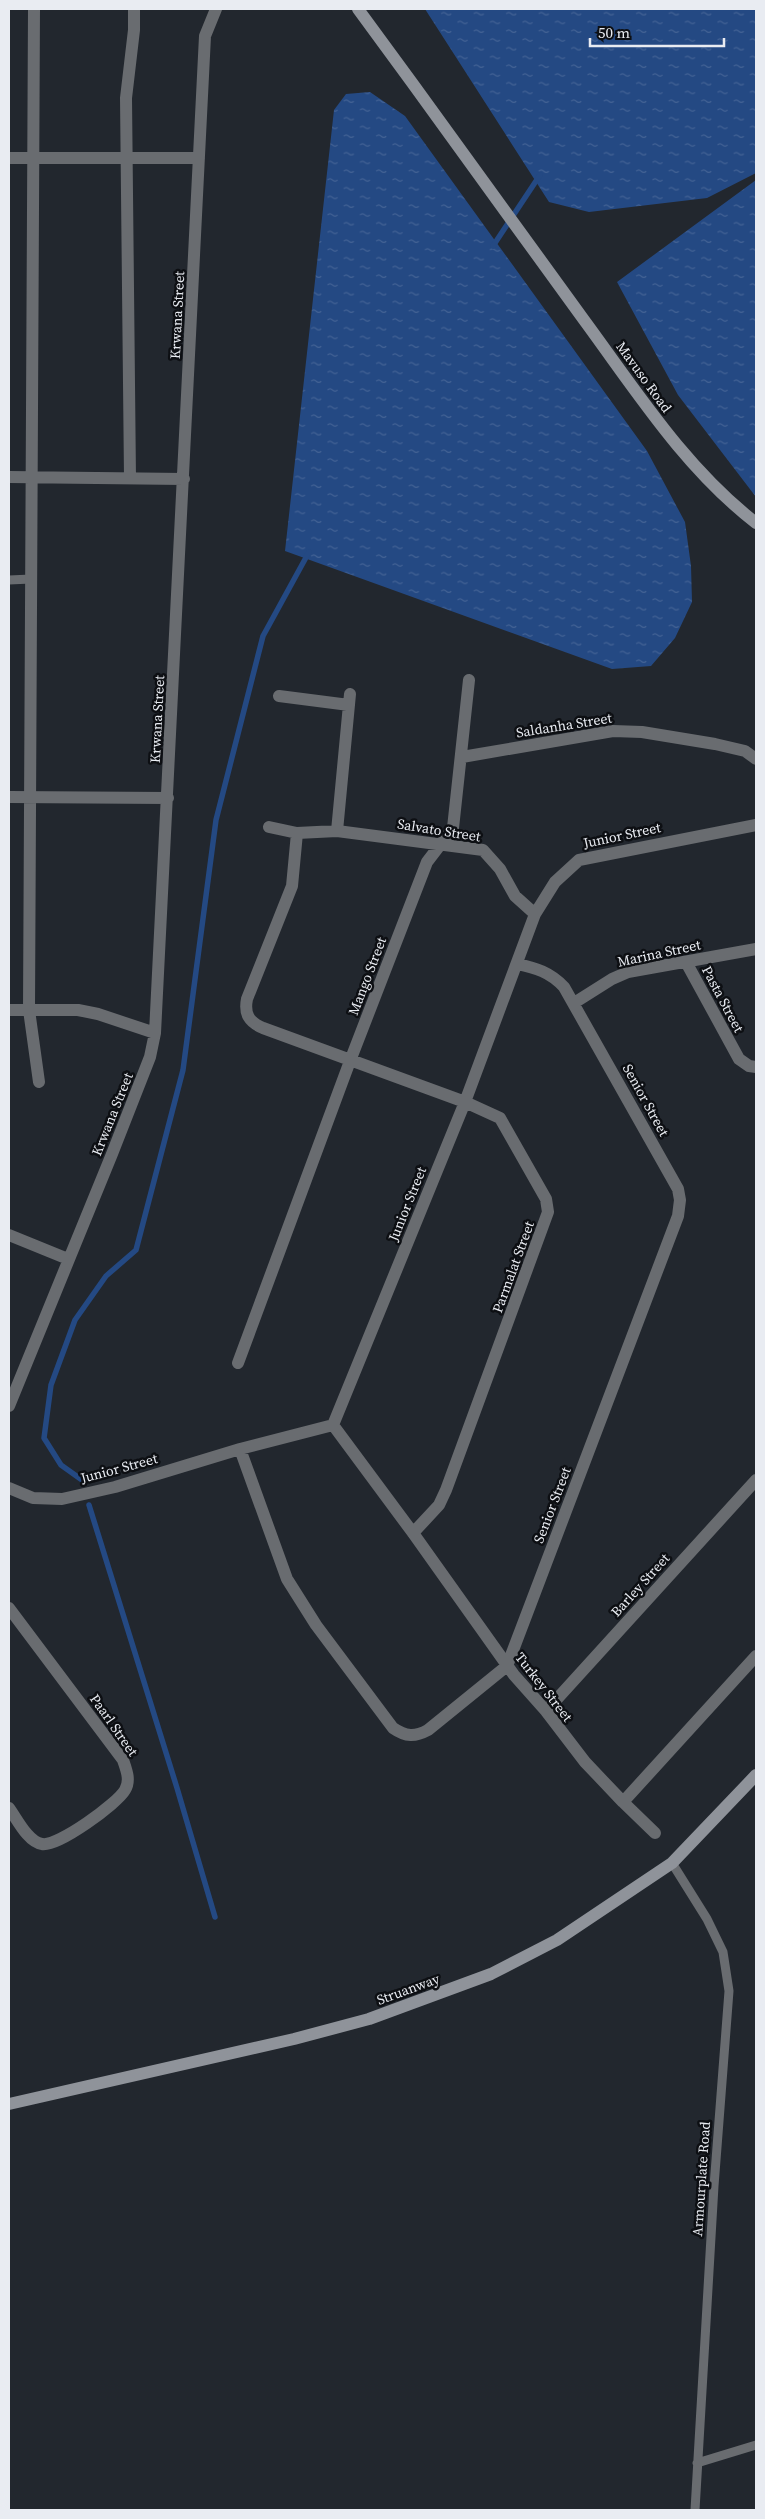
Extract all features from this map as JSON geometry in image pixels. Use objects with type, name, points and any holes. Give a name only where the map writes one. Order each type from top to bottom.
[{"type":"street","points":[[34,9],[29,1010],[39,1082]]},
{"type":"street","points":[[130,478],[126,98],[134,30],[134,9]]},
{"type":"street","name":"Krwana Street","points":[[9,1406],[143,1075],[155,1033],[205,36],[216,9]]},
{"type":"street","name":"Mavuso Road","points":[[358,9],[491,189],[521,234],[678,449],[727,501],[756,523]]},
{"type":"street","points":[[9,158],[199,158]]},
{"type":"street","points":[[9,477],[184,479]]},
{"type":"street","name":"Mango Street","points":[[238,1364],[350,1061],[427,862],[443,844],[453,828],[469,680]]},
{"type":"street","points":[[279,696],[350,699],[337,831]]},
{"type":"street","name":"Saldanha Street","points":[[462,757],[613,731],[642,732],[715,744],[745,750],[756,759]]},
{"type":"street","points":[[9,797],[168,798]]},
{"type":"street","name":"Junior Street","points":[[9,1488],[33,1498],[62,1499],[115,1487],[240,1449],[333,1425],[465,1102],[535,914],[554,882],[578,860],[756,825]]},
{"type":"street","name":"Salvato Street","points":[[269,827],[297,833],[337,831],[483,850],[492,858],[515,896],[535,914]]},
{"type":"street","name":"Parmalat Street","points":[[297,833],[292,886],[247,999],[248,1016],[252,1023],[492,1113],[505,1124],[546,1199],[548,1212],[446,1490],[439,1505],[413,1533]]},
{"type":"street","name":"Marina Street","points":[[574,1003],[612,979],[628,972],[756,949]]},
{"type":"street","name":"Pasta Street","points":[[686,962],[739,1059],[749,1066],[756,1067]]},
{"type":"street","name":"Senior Street","points":[[507,1666],[678,1216],[680,1200],[678,1189],[574,1003],[555,978],[540,969],[517,964]]},
{"type":"street","points":[[9,1010],[85,1011],[155,1033]]},
{"type":"street","points":[[9,1235],[68,1259]]},
{"type":"street","name":"Turkey Street","points":[[333,1425],[413,1533],[507,1666],[546,1710],[585,1762],[655,1833]]},
{"type":"street","points":[[240,1449],[287,1579],[316,1625],[393,1728],[407,1735],[420,1734],[428,1730],[507,1666]]},
{"type":"street","name":"Barley Street","points":[[546,1710],[756,1480]]},
{"type":"street","name":"Paarl Street","points":[[9,1608],[122,1760],[128,1779],[126,1789],[119,1798],[65,1838],[50,1844],[41,1844],[31,1838],[9,1808]]},
{"type":"street","points":[[623,1802],[756,1656]]},
{"type":"street","name":"Struanway","points":[[9,2104],[294,2039],[369,2019],[491,1974],[557,1940],[672,1863],[756,1775]]},
{"type":"lane","points":[[9,580],[31,579]]},
{"type":"lane","name":"Armourplate Road","points":[[672,1863],[707,1919],[724,1952],[729,1991],[714,2186],[695,2510]]},
{"type":"lane","points":[[698,2463],[756,2445]]},
{"type":"water","points":[[425,9],[756,9],[756,173],[707,198],[589,212],[549,202]]},
{"type":"water","points":[[370,92],[405,116],[647,451],[685,522],[691,566],[692,602],[675,638],[651,666],[612,669],[285,551],[334,110],[346,94]]},
{"type":"water","points":[[756,180],[756,497],[678,395],[617,282]]},
{"type":"waterway","points":[[493,246],[540,175]]},
{"type":"waterway","points":[[82,1480],[61,1465],[44,1438],[51,1385],[75,1320],[106,1276],[136,1250],[183,1070],[216,820],[263,636],[309,552]]},
{"type":"waterway","points":[[89,1505],[215,1917]]}]
